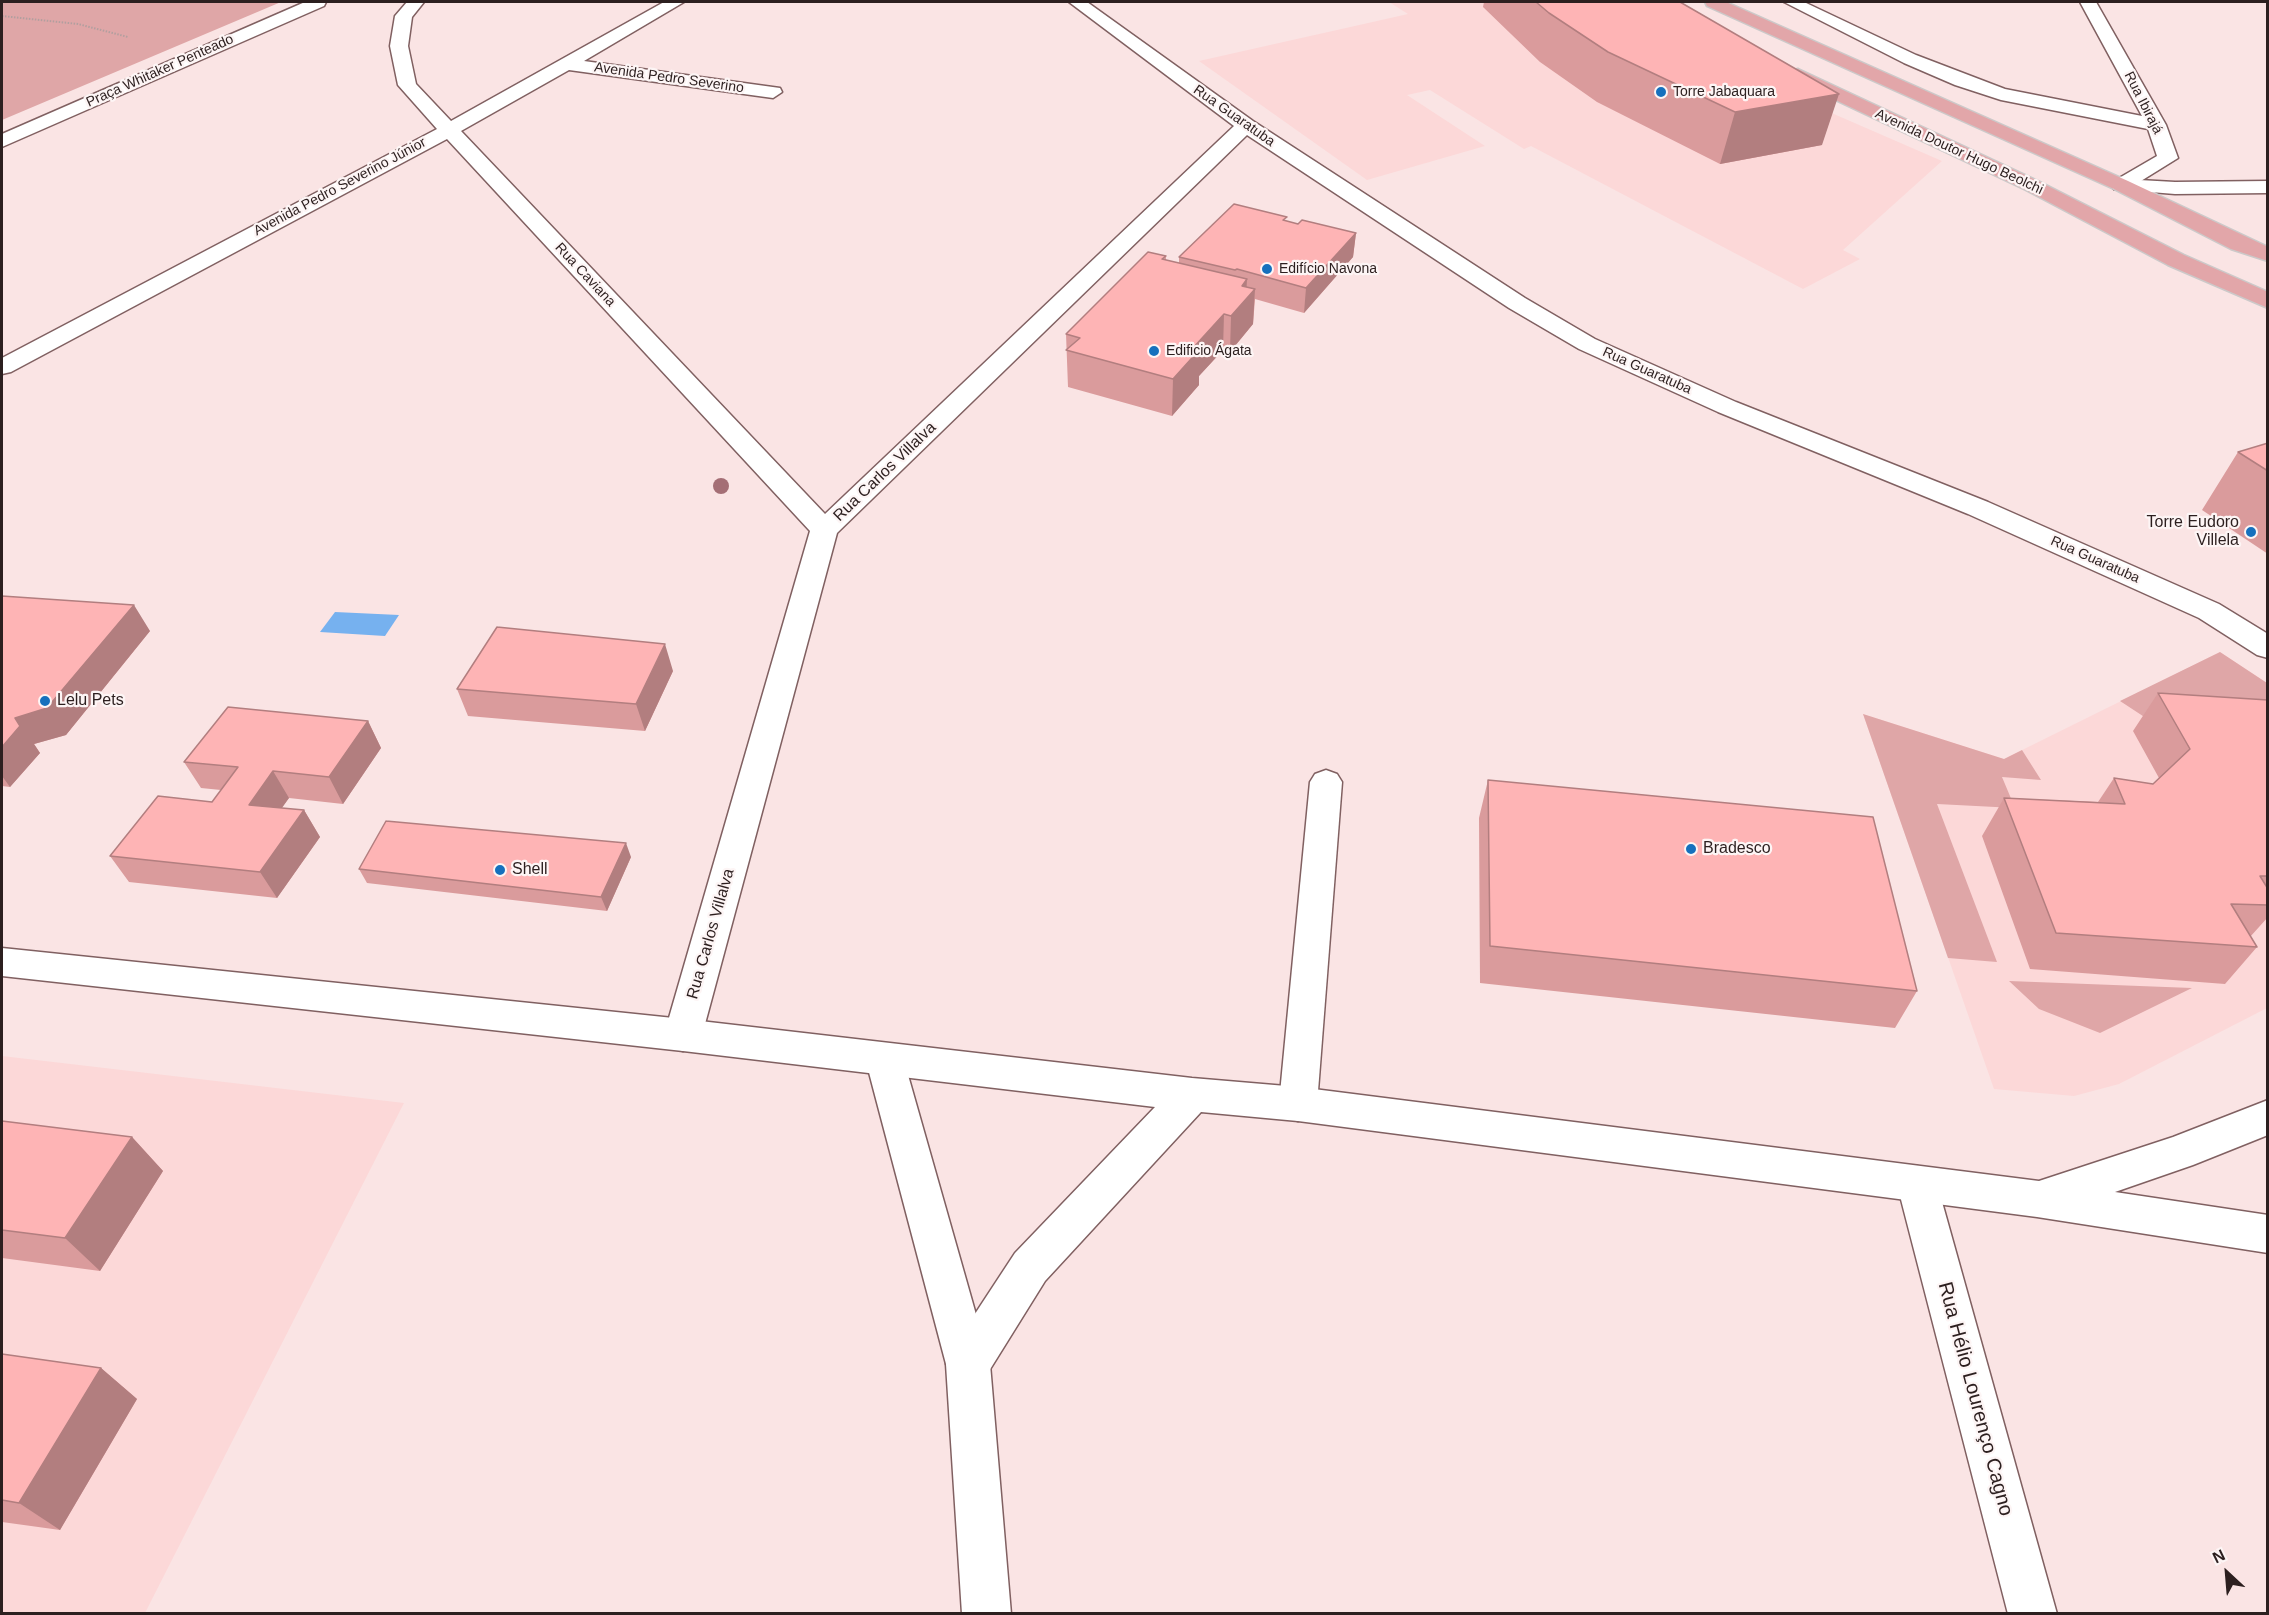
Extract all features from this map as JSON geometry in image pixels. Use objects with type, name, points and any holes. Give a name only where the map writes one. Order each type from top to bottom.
[{"type":"main road","points":[[1713,2],[2121,185],[2239,244],[2268,255]]},
{"type":"main road","name":"Avenida Doutor Hugo Beolchi","points":[[1781,67],[2032,186],[2176,260],[2268,302]]},
{"type":"main road","points":[[1853,101],[2054,177],[2095,185],[2121,185]]},
{"type":"street","name":"Praça Whitaker Penteado","points":[[2,141],[318,2]]},
{"type":"street","name":"Rua Caviana","points":[[416,2],[404,16],[399,46],[407,85],[824,530]]},
{"type":"street","name":"Avenida Pedro Severino Júnior","points":[[2,367],[449,130],[676,2]]},
{"type":"street","name":"Rua Guaratuba","points":[[1077,2],[1246,125],[1517,303],[1587,344],[1727,407],[1978,508],[2209,611],[2268,648]]},
{"type":"street","points":[[1792,2],[1910,59],[1962,81],[2013,96],[2156,125]]},
{"type":"street","name":"Rua Ibirajá","points":[[2088,2],[2156,125],[2168,158],[2121,185]]},
{"type":"street","name":"Avenida Pedro Severino","points":[[565,64],[773,92]]},
{"type":"street","name":"Rua Carlos Villalva","points":[[683,1035],[824,530],[1246,125]]},
{"type":"street","points":[[2121,185],[2175,188],[2268,187]]},
{"type":"street","points":[[1298,1104],[1326,782]]},
{"type":"street","points":[[2,962],[683,1035],[885,1061],[1192,1095],[1298,1104],[2037,1199],[2268,1234]]},
{"type":"street","points":[[885,1061],[968,1364],[987,1614]]},
{"type":"street","points":[[968,1364],[1030,1267],[1192,1095]]},
{"type":"street","points":[[2037,1199],[2179,1153],[2268,1117]]},
{"type":"street","name":"Rua Hélio Lourenço Cagno","points":[[1917,1184],[2032,1614]]},
{"type":"path","points":[[2,16],[78,24],[116,32],[135,40]]},
{"type":"shaded area","points":[[2,2],[281,2],[2,120]]},
{"type":"shaded area","points":[[1389,2],[1622,2],[1758,81],[1942,161],[1843,250],[1860,259],[1803,289],[1531,146],[1524,149],[1430,90],[1407,95],[1485,146],[1367,180],[1199,61],[1408,14]]},
{"type":"shaded area","points":[[2220,652],[2267,683],[2267,1008],[2119,1084],[2074,1096],[1994,1089],[1863,714],[2004,759]]},
{"type":"shaded area","points":[[2220,652],[2267,683],[2267,711],[2149,720],[2120,701]]},
{"type":"shaded area","points":[[1863,714],[2004,759],[2022,750],[2041,780],[2002,777],[2015,808],[1937,804],[1997,962],[1948,958]]},
{"type":"shaded area","points":[[2009,981],[2192,988],[2100,1033],[2039,1009]]},
{"type":"shaded area","points":[[2,1056],[404,1103],[145,1613],[2,1614]]},
{"type":"water","points":[[335,612],[399,615],[385,636],[320,632]]},
{"type":"building","points":[[1536,2],[1680,2],[1839,94],[1735,112],[1608,52]]},
{"type":"building","points":[[1234,204],[1287,217],[1283,220],[1298,224],[1302,220],[1356,233],[1306,288],[1237,269],[1179,257]]},
{"type":"building","points":[[1148,252],[1166,256],[1162,259],[1247,279],[1242,286],[1255,289],[1231,316],[1224,314],[1193,348],[1200,349],[1173,379],[1066,350],[1080,338],[1066,334]]},
{"type":"building","points":[[2268,443],[2268,471],[2238,452]]},
{"type":"building","points":[[2,596],[134,605],[47,708],[15,718],[20,726],[2,747]]},
{"type":"building","points":[[497,627],[665,644],[636,704],[457,689]]},
{"type":"building","points":[[2158,693],[2268,700],[2268,876],[2260,876],[2268,889],[2268,905],[2231,904],[2257,947],[2056,933],[2004,798],[2125,804],[2114,778],[2153,784],[2190,749]]},
{"type":"building","points":[[228,707],[368,721],[329,777],[273,771],[249,805],[304,810],[260,872],[110,856],[158,796],[212,802],[238,767],[184,762]]},
{"type":"building","points":[[1488,780],[1873,817],[1917,991],[1490,946]]},
{"type":"building","name":"Shell","points":[[386,821],[626,843],[601,897],[359,869]]},
{"type":"building","points":[[2,1121],[132,1137],[65,1238],[2,1230]]},
{"type":"building","points":[[2,1354],[101,1368],[19,1503],[2,1500]]},
{"type":"place","name":"Torre Jabaquara","points":[[1661,92]]},
{"type":"place","name":"Edifício Navona","points":[[1267,269]]},
{"type":"place","name":"Edificio Ágata","points":[[1154,351]]},
{"type":"place","name":"Torre Eudoro Villela","points":[[2251,532]]},
{"type":"place","name":"Lelu Pets","points":[[45,701]]},
{"type":"place","name":"Bradesco","points":[[1691,849]]},
{"type":"place","name":"Shell","points":[[500,870]]}]
